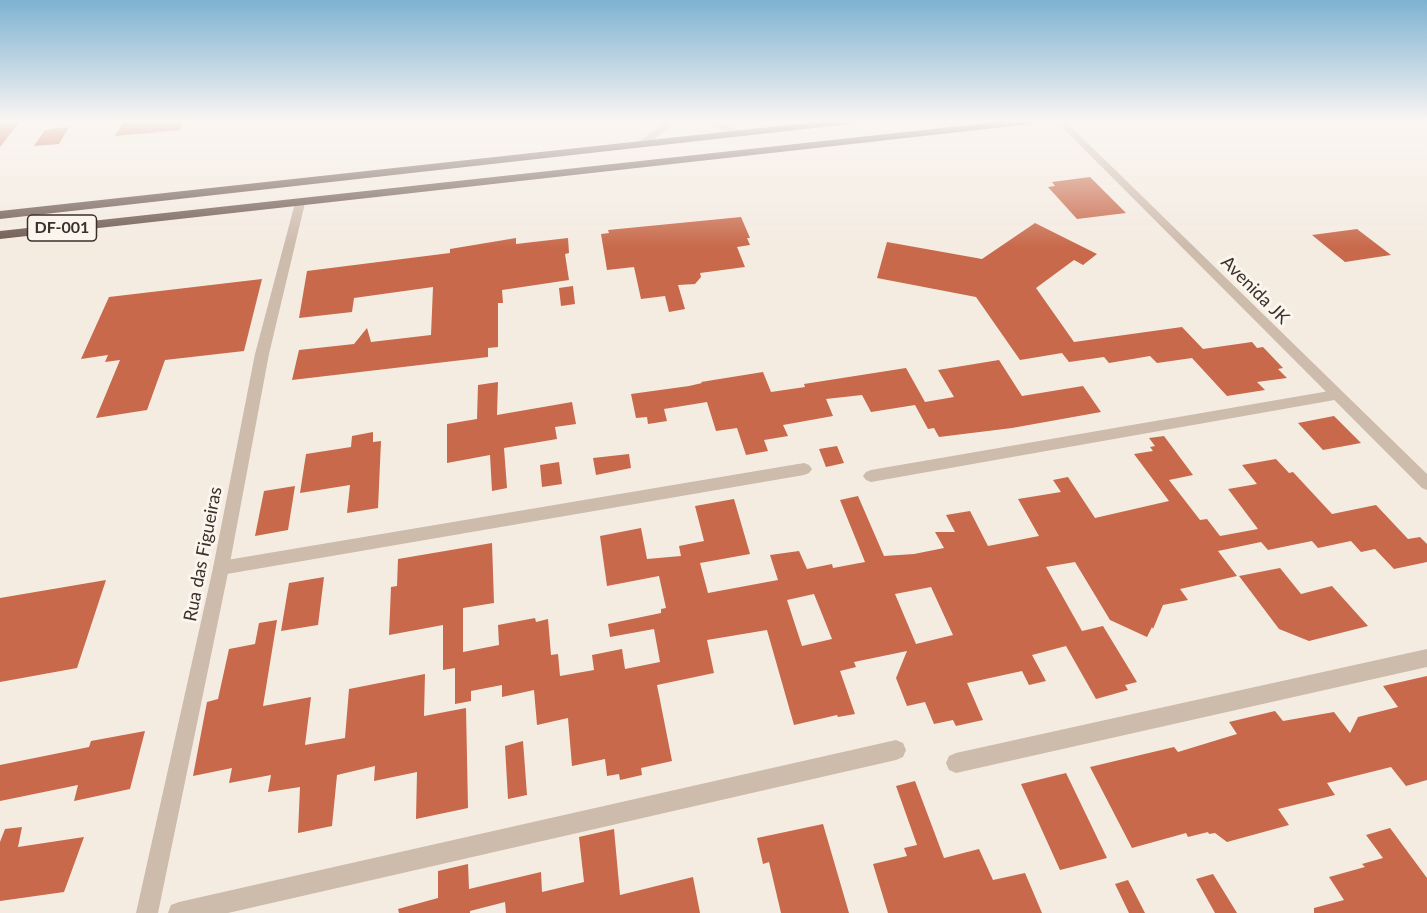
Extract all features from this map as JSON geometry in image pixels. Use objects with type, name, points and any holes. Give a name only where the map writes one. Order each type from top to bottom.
[{"type":"highway","name":"DF-001","points":[[0,215],[473,163]]},
{"type":"highway","name":"DF-001","points":[[0,235],[660,163]]},
{"type":"highway","points":[[300,203],[296,196],[297,192],[314,181]]},
{"type":"highway","points":[[122,202],[129,205],[131,210],[124,222]]},
{"type":"street","name":"Avenida JK","points":[[1102,163],[1427,484]]},
{"type":"street","name":"Rua das Figueiras","points":[[147,913],[221,568],[262,354],[300,203]]},
{"type":"street","points":[[871,476],[1335,395]]},
{"type":"street","points":[[221,568],[804,469]]},
{"type":"street","points":[[956,763],[1427,658]]},
{"type":"street","points":[[179,913],[896,750]]},
{"type":"building","points":[[1090,177],[1126,213],[1077,219],[1048,187],[1055,186],[1052,182]]},
{"type":"building","points":[[741,217],[750,238],[747,238],[750,245],[737,247],[745,267],[700,273],[701,277],[695,284],[678,285],[685,309],[669,312],[665,296],[641,299],[634,267],[607,270],[601,234],[609,233],[608,230]]},
{"type":"building","points":[[1035,223],[1097,254],[1083,265],[1074,260],[1036,288],[1074,342],[1182,327],[1203,349],[1252,342],[1257,348],[1263,347],[1283,368],[1278,369],[1287,378],[1257,382],[1265,390],[1227,396],[1192,358],[1157,363],[1150,356],[1109,363],[1104,357],[1069,362],[1062,353],[1020,360],[976,297],[877,278],[887,242],[982,259]]},
{"type":"building","points":[[1357,229],[1391,255],[1345,262],[1312,235]]},
{"type":"building","points":[[516,238],[516,244],[568,238],[569,253],[565,254],[569,280],[502,290],[503,303],[498,303],[498,347],[488,348],[488,357],[292,380],[299,350],[354,344],[367,328],[371,342],[431,335],[433,287],[354,298],[352,312],[299,318],[307,271],[450,253],[450,249]]},
{"type":"building","points":[[262,279],[244,351],[165,360],[147,410],[96,418],[120,360],[105,362],[108,355],[81,359],[109,297]]},
{"type":"building","points":[[573,286],[575,304],[561,306],[559,288]]},
{"type":"building","points":[[999,360],[1022,396],[1083,386],[1101,412],[1012,428],[939,437],[934,428],[928,429],[915,405],[871,412],[862,395],[826,399],[833,416],[783,425],[788,436],[764,440],[768,451],[746,455],[737,428],[716,431],[707,402],[664,409],[667,421],[648,424],[647,417],[636,418],[631,394],[763,372],[771,392],[805,387],[804,384],[906,368],[925,402],[954,397],[938,370]]},
{"type":"building","points":[[498,382],[497,415],[572,402],[576,424],[555,427],[557,439],[504,448],[507,488],[492,491],[490,455],[447,463],[447,424],[477,419],[478,385]]},
{"type":"building","points":[[1334,416],[1361,443],[1323,450],[1298,423]]},
{"type":"building","points":[[373,432],[373,442],[381,441],[378,508],[347,513],[350,485],[300,493],[306,454],[351,447],[352,436]]},
{"type":"building","points":[[1164,436],[1193,475],[1169,480],[1200,520],[1207,519],[1220,536],[1258,529],[1228,489],[1257,484],[1242,465],[1276,459],[1289,473],[1293,472],[1332,514],[1376,505],[1408,539],[1420,537],[1427,544],[1427,562],[1394,569],[1375,549],[1361,552],[1351,541],[1318,548],[1312,541],[1268,550],[1261,542],[1218,551],[1237,576],[1180,589],[1188,600],[1163,605],[1147,637],[1110,620],[1075,562],[1046,567],[1082,631],[1103,626],[1137,682],[1125,685],[1128,690],[1096,699],[1066,646],[1032,655],[1046,681],[1029,685],[1022,671],[967,683],[983,720],[956,726],[953,720],[934,724],[925,702],[907,706],[896,678],[907,651],[854,662],[856,667],[840,671],[855,714],[838,717],[837,715],[794,725],[767,630],[707,640],[714,673],[657,685],[672,761],[641,768],[642,775],[620,780],[619,774],[607,776],[605,759],[572,766],[568,718],[537,725],[534,690],[502,697],[502,685],[471,691],[471,701],[455,704],[455,668],[443,670],[443,625],[389,635],[391,587],[397,586],[398,559],[492,543],[494,603],[463,608],[463,652],[499,645],[498,625],[535,618],[536,622],[548,619],[551,655],[558,654],[560,676],[594,670],[592,655],[622,649],[625,669],[660,662],[654,629],[610,637],[608,624],[661,613],[661,609],[666,608],[659,576],[607,586],[600,536],[641,528],[647,559],[681,556],[679,546],[704,541],[695,506],[734,499],[750,554],[700,563],[708,593],[778,580],[770,555],[799,551],[807,569],[832,564],[833,568],[865,562],[840,500],[858,496],[884,556],[914,554],[944,548],[935,532],[955,532],[946,515],[970,511],[988,546],[1039,536],[1018,499],[1061,492],[1053,480],[1068,477],[1095,518],[1169,501],[1134,454],[1153,451],[1150,447],[1155,446],[1149,438]],"holes":[[[931,587],[953,635],[916,644],[895,594]],[[814,594],[832,639],[802,646],[787,600]]]},
{"type":"building","points":[[837,446],[844,463],[826,467],[819,449]]},
{"type":"building","points":[[629,454],[631,468],[596,475],[593,458]]},
{"type":"building","points":[[559,462],[562,484],[542,487],[540,465]]},
{"type":"building","points":[[295,486],[288,530],[255,536],[264,491]]},
{"type":"building","points":[[1280,568],[1301,594],[1332,586],[1368,626],[1309,641],[1279,629],[1239,576]]},
{"type":"building","points":[[324,577],[318,625],[281,631],[289,583]]},
{"type":"building","points":[[106,580],[77,668],[0,682],[0,598]]},
{"type":"building","points":[[277,620],[263,706],[311,697],[305,745],[345,738],[349,689],[425,674],[424,716],[466,708],[468,808],[416,819],[417,772],[374,781],[375,766],[337,775],[332,826],[298,833],[300,787],[268,792],[271,775],[229,783],[232,768],[193,776],[207,702],[218,699],[229,649],[255,644],[259,623]]},
{"type":"building","points":[[1427,676],[1427,780],[1406,786],[1391,767],[1327,783],[1335,795],[1278,809],[1289,825],[1227,842],[1215,833],[1209,834],[1208,832],[1188,837],[1186,833],[1132,848],[1090,767],[1174,747],[1178,752],[1237,734],[1229,722],[1275,711],[1283,721],[1334,712],[1350,733],[1358,717],[1398,707],[1383,686]]},
{"type":"building","points":[[145,731],[130,789],[74,801],[78,785],[0,801],[0,765],[89,747],[91,741]]},
{"type":"building","points":[[523,741],[527,795],[508,799],[505,746]]},
{"type":"building","points":[[1066,773],[1107,858],[1060,870],[1021,784]]},
{"type":"building","points":[[915,781],[944,858],[979,849],[993,880],[1025,873],[1042,913],[888,913],[873,864],[907,856],[904,848],[917,845],[896,786]]},
{"type":"building","points":[[823,824],[849,913],[781,913],[769,862],[763,864],[757,838]]},
{"type":"building","points":[[22,827],[18,847],[84,837],[64,892],[0,901],[0,842],[5,829]]},
{"type":"building","points":[[1390,828],[1427,878],[1427,913],[1314,913],[1314,908],[1344,900],[1329,877],[1365,867],[1362,864],[1383,858],[1366,835]]},
{"type":"building","points":[[614,829],[620,895],[693,877],[700,913],[506,913],[505,902],[470,911],[470,913],[399,913],[398,909],[438,898],[438,871],[468,864],[469,889],[541,872],[542,892],[584,882],[579,837]]},
{"type":"building","points":[[1213,874],[1237,913],[1215,913],[1196,879]]},
{"type":"building","points":[[1128,880],[1145,913],[1129,913],[1115,884]]}]
